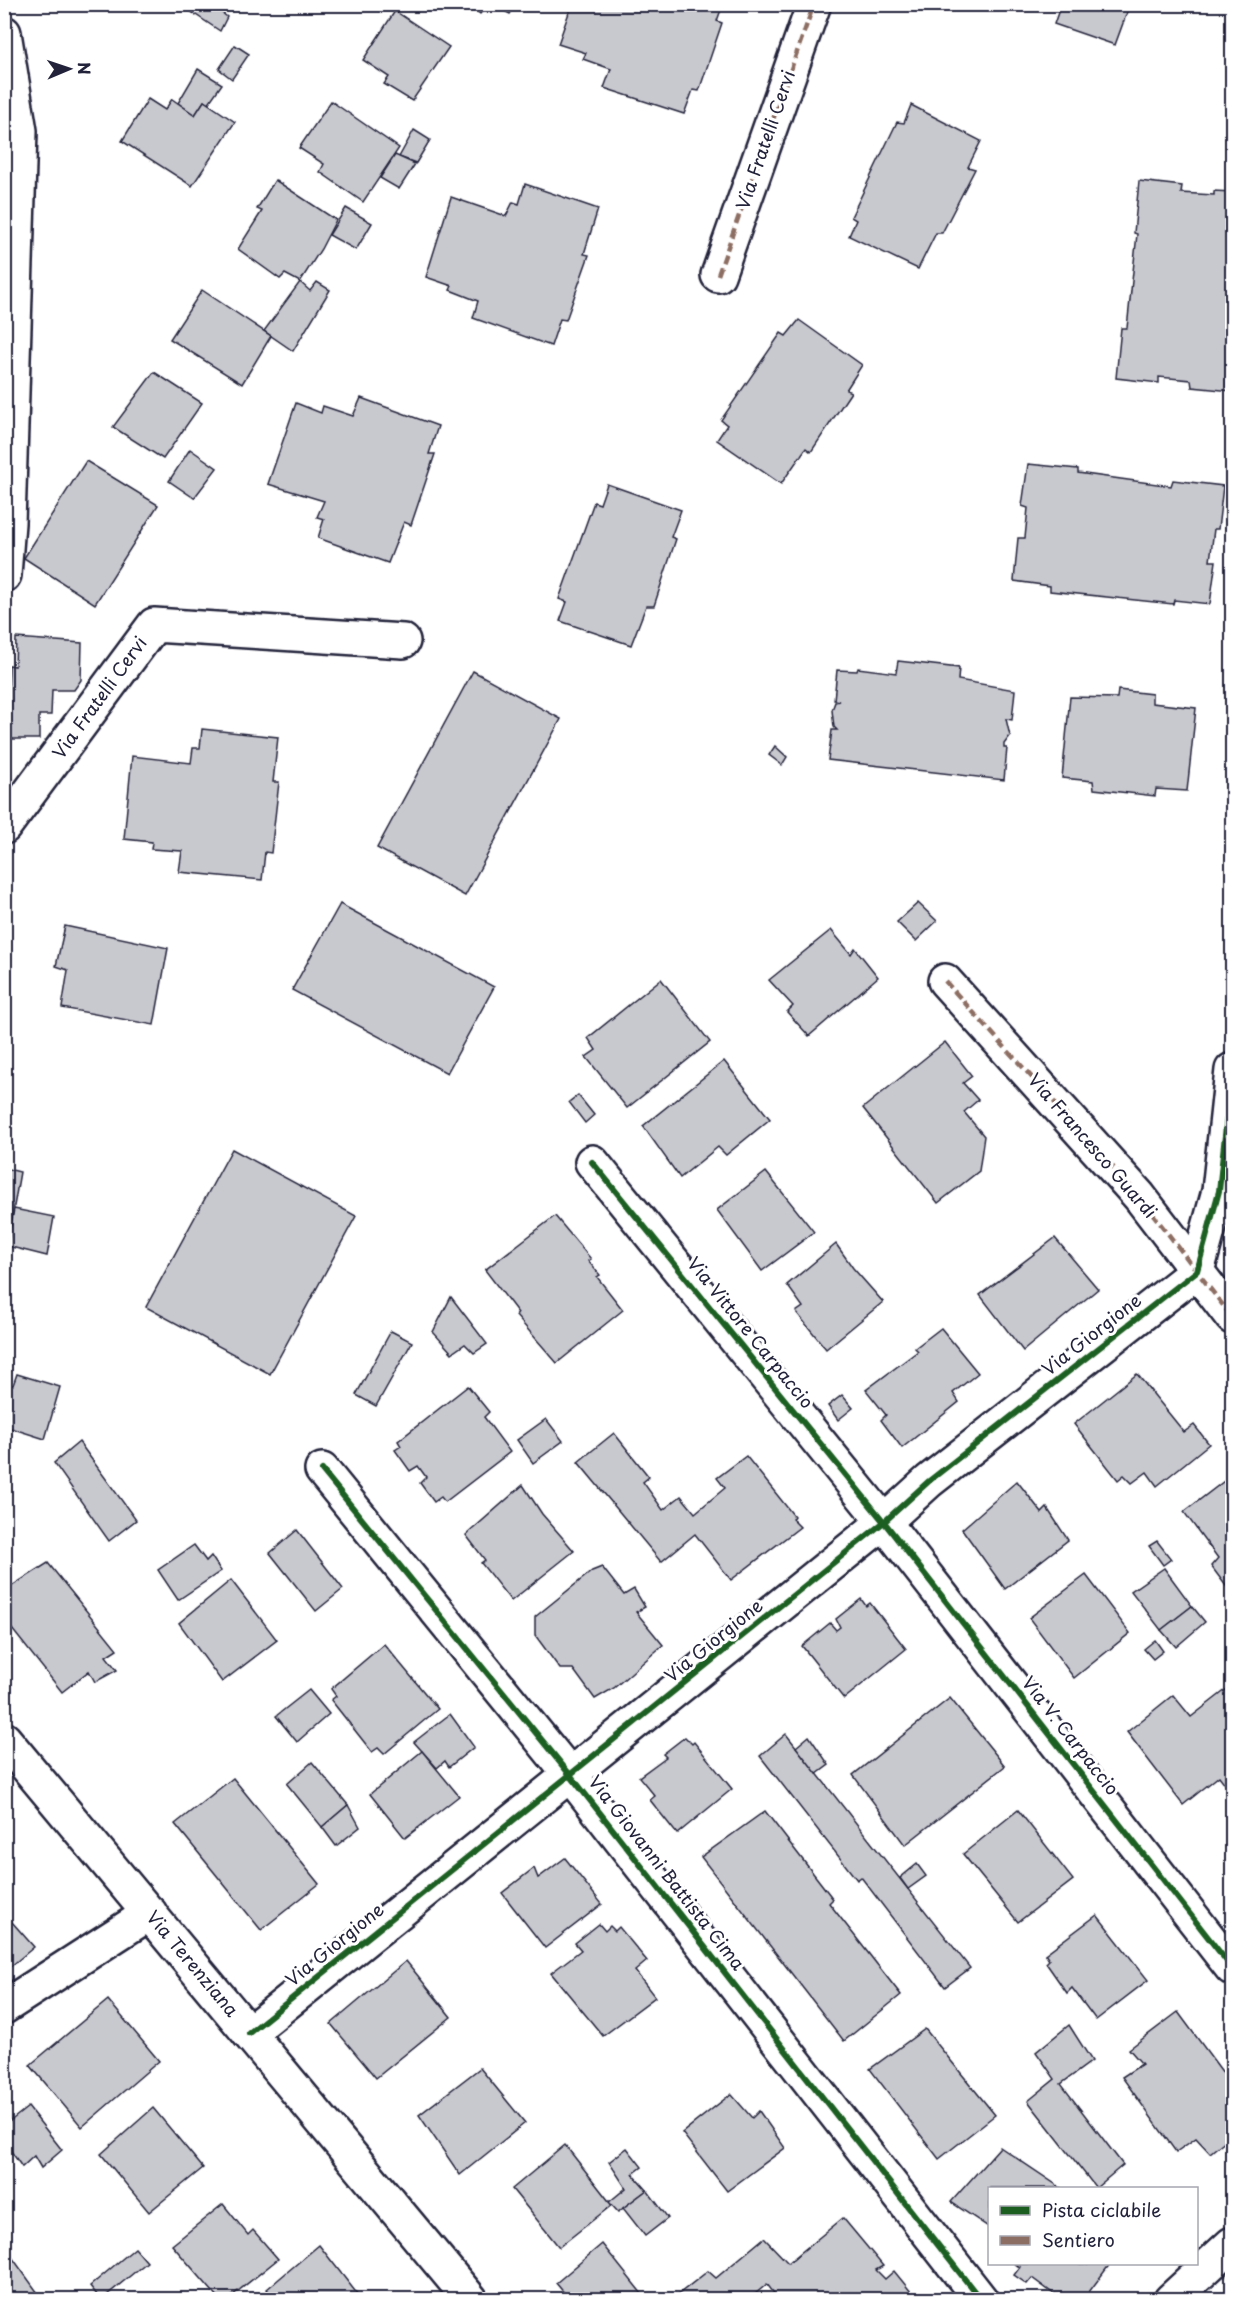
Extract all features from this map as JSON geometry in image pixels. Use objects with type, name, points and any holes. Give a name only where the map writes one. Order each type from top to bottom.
[{"type":"street","name":"Via Fratelli Cervi","points":[[718,275],[814,4]]},
{"type":"street","points":[[4,33],[20,131],[4,575]]},
{"type":"street","name":"Via Fratelli Cervi","points":[[4,827],[154,625],[403,641]]},
{"type":"street","name":"Via Francesco Guardi","points":[[945,981],[1139,1196],[1233,1317]]},
{"type":"street","points":[[1197,1272],[1219,1191],[1233,1070]]},
{"type":"street","name":"Via Vittore Carpaccio","points":[[592,1162],[884,1522]]},
{"type":"street","name":"Via Giorgione","points":[[249,2033],[884,1522],[929,1481],[1197,1272]]},
{"type":"street","name":"Via Giovanni Battista Cima","points":[[322,1470],[571,1776],[981,2300]]},
{"type":"street","name":"Via V. Carpaccio","points":[[884,1522],[1233,1968]]},
{"type":"street","name":"Via Terenziana","points":[[4,1739],[471,2300]]},
{"type":"street","points":[[4,2007],[150,1913]]},
{"type":"street","points":[[1171,2300],[1233,2244]]},
{"type":"building","points":[[190,4],[219,4],[224,8],[221,12],[227,17],[220,31],[187,9]]},
{"type":"building","points":[[468,4],[487,4],[480,14]]},
{"type":"building","points":[[491,4],[516,4],[510,14]]},
{"type":"building","points":[[572,4],[723,4],[717,21],[722,23],[699,91],[693,90],[684,114],[604,88],[611,69],[583,59],[586,53],[558,44]]},
{"type":"building","points":[[1061,4],[1130,4],[1115,45],[1054,24]]},
{"type":"building","points":[[395,11],[449,47],[412,101],[384,84],[389,77],[363,60]]},
{"type":"building","points":[[235,45],[249,54],[232,79],[219,69]]},
{"type":"building","points":[[198,69],[222,84],[208,104],[204,101],[195,115],[178,103]]},
{"type":"building","points":[[148,99],[165,110],[172,99],[195,115],[204,101],[235,122],[192,186],[122,141]]},
{"type":"building","points":[[331,101],[399,148],[363,202],[320,172],[324,164],[299,148]]},
{"type":"building","points":[[911,105],[981,141],[968,167],[975,169],[942,233],[936,233],[918,269],[849,236],[856,220],[851,217],[897,122],[904,123]]},
{"type":"building","points":[[414,130],[430,140],[416,163],[399,157]]},
{"type":"building","points":[[395,155],[415,164],[399,189],[380,178]]},
{"type":"building","points":[[275,180],[336,220],[300,282],[285,274],[280,279],[238,249],[262,211],[257,209]]},
{"type":"building","points":[[1139,181],[1182,186],[1181,193],[1214,195],[1214,191],[1232,192],[1232,391],[1192,387],[1191,380],[1159,377],[1159,383],[1116,378],[1121,328],[1127,328],[1137,234],[1134,233]]},
{"type":"building","points":[[525,184],[598,209],[584,254],[589,255],[566,320],[560,319],[551,346],[473,318],[478,301],[450,290],[452,286],[426,277],[451,197],[506,216],[513,202],[519,204]]},
{"type":"building","points":[[346,208],[372,223],[356,250],[329,235]]},
{"type":"building","points":[[300,282],[310,291],[317,282],[330,290],[293,351],[264,331]]},
{"type":"building","points":[[202,290],[271,336],[242,384],[170,339]]},
{"type":"building","points":[[799,320],[862,365],[846,390],[851,392],[811,452],[806,448],[781,484],[717,440],[727,425],[721,420],[781,333],[786,336]]},
{"type":"building","points":[[154,372],[202,403],[163,459],[113,427]]},
{"type":"building","points":[[361,398],[438,426],[429,454],[435,454],[411,525],[404,522],[388,563],[318,538],[324,519],[317,517],[324,501],[268,484],[296,403],[321,413],[323,406],[353,416]]},
{"type":"building","points":[[190,449],[217,468],[194,498],[169,481]]},
{"type":"building","points":[[86,461],[158,505],[95,604],[24,558]]},
{"type":"building","points":[[1028,464],[1078,469],[1078,473],[1171,486],[1173,480],[1223,486],[1218,529],[1214,529],[1210,561],[1216,561],[1210,604],[1174,600],[1173,604],[1050,591],[1050,586],[1014,581],[1018,538],[1025,538],[1028,508],[1022,506]]},
{"type":"building","points":[[607,484],[681,510],[671,537],[676,539],[654,606],[646,606],[631,645],[560,621],[567,602],[559,599],[594,502],[600,504]]},
{"type":"building","points":[[16,638],[82,643],[81,680],[74,690],[52,690],[51,715],[39,715],[39,739],[6,739],[9,665],[15,666]]},
{"type":"building","points":[[898,661],[959,668],[958,680],[1015,690],[1012,720],[1006,719],[1010,736],[1004,744],[1004,748],[1007,748],[1004,780],[828,760],[832,730],[837,730],[834,727],[832,710],[835,702],[839,701],[834,700],[837,670],[857,671],[858,668],[896,673]]},
{"type":"building","points":[[473,671],[561,719],[465,896],[377,848]]},
{"type":"building","points":[[1118,690],[1152,694],[1152,703],[1196,708],[1187,791],[1156,789],[1155,796],[1094,789],[1093,781],[1062,778],[1070,697],[1117,698]]},
{"type":"building","points":[[202,729],[278,737],[273,782],[279,782],[271,853],[265,852],[262,880],[179,872],[182,851],[151,849],[152,842],[124,839],[132,756],[191,763],[193,748],[200,748]]},
{"type":"building","points":[[775,746],[787,757],[782,765],[769,755]]},
{"type":"building","points":[[918,903],[937,921],[916,941],[897,922]]},
{"type":"building","points":[[340,904],[494,987],[447,1073],[292,990]]},
{"type":"building","points":[[65,926],[168,948],[154,1025],[62,1008],[68,970],[56,966]]},
{"type":"building","points":[[831,930],[851,954],[855,948],[878,977],[809,1036],[787,1012],[793,1006],[769,980]]},
{"type":"building","points":[[661,979],[710,1042],[627,1108],[586,1057],[596,1050],[588,1038]]},
{"type":"building","points":[[945,1042],[972,1076],[963,1083],[978,1100],[964,1112],[984,1136],[979,1171],[938,1203],[863,1108]]},
{"type":"building","points":[[724,1061],[770,1119],[726,1155],[718,1147],[680,1178],[643,1126]]},
{"type":"building","points":[[578,1095],[594,1115],[585,1123],[569,1102]]},
{"type":"building","points":[[232,1149],[356,1216],[270,1374],[146,1307]]},
{"type":"building","points":[[4,1168],[20,1172],[6,1252],[4,1252]]},
{"type":"building","points":[[766,1172],[814,1232],[762,1271],[717,1210]]},
{"type":"building","points":[[14,1209],[54,1217],[47,1256],[7,1246]]},
{"type":"building","points":[[555,1216],[591,1259],[588,1261],[600,1275],[597,1277],[623,1310],[557,1363],[516,1316],[518,1313],[485,1270]]},
{"type":"building","points":[[1055,1238],[1098,1289],[1023,1351],[980,1295]]},
{"type":"building","points":[[836,1244],[853,1268],[883,1302],[826,1349],[796,1312],[803,1307],[787,1285]]},
{"type":"building","points":[[451,1297],[487,1344],[474,1353],[465,1344],[452,1353],[433,1332]]},
{"type":"building","points":[[941,1328],[978,1373],[953,1393],[959,1402],[902,1448],[881,1420],[886,1415],[866,1390],[918,1351],[915,1348]]},
{"type":"building","points":[[391,1331],[412,1342],[376,1406],[356,1395]]},
{"type":"building","points":[[17,1374],[60,1387],[45,1439],[4,1426],[4,1405],[10,1385],[13,1385]]},
{"type":"building","points":[[1137,1374],[1184,1432],[1194,1425],[1209,1444],[1157,1486],[1147,1472],[1132,1483],[1124,1475],[1118,1480],[1074,1424]]},
{"type":"building","points":[[468,1386],[489,1412],[484,1417],[510,1452],[445,1502],[441,1497],[434,1502],[420,1483],[426,1477],[418,1466],[410,1471],[395,1450],[401,1446],[398,1441]]},
{"type":"building","points":[[842,1395],[853,1408],[838,1420],[828,1406]]},
{"type":"building","points":[[546,1419],[563,1441],[533,1463],[517,1440]]},
{"type":"building","points":[[614,1433],[649,1477],[643,1482],[663,1510],[681,1496],[695,1513],[725,1488],[717,1478],[746,1456],[794,1516],[792,1519],[800,1527],[731,1580],[695,1534],[661,1562],[578,1462]]},
{"type":"building","points":[[79,1442],[136,1520],[109,1541],[54,1463]]},
{"type":"building","points":[[1232,1475],[1232,1594],[1211,1566],[1218,1558],[1184,1512]]},
{"type":"building","points":[[1017,1481],[1042,1513],[1047,1508],[1068,1540],[1005,1589],[962,1529]]},
{"type":"building","points":[[523,1485],[542,1514],[574,1551],[511,1601],[481,1563],[485,1560],[466,1535]]},
{"type":"building","points":[[297,1530],[343,1589],[316,1611],[270,1553]]},
{"type":"building","points":[[1157,1541],[1171,1559],[1163,1565],[1149,1546]]},
{"type":"building","points":[[194,1545],[206,1561],[211,1556],[221,1571],[178,1600],[158,1570]]},
{"type":"building","points":[[48,1563],[117,1649],[106,1656],[117,1670],[95,1682],[89,1671],[62,1692],[4,1619],[4,1591]]},
{"type":"building","points":[[602,1567],[624,1595],[634,1589],[645,1607],[636,1612],[663,1645],[614,1688],[595,1699],[573,1669],[560,1669],[535,1635],[535,1617],[592,1571]]},
{"type":"building","points":[[1164,1568],[1192,1606],[1161,1630],[1131,1591]]},
{"type":"building","points":[[1086,1575],[1130,1633],[1074,1678],[1029,1618]]},
{"type":"building","points":[[231,1580],[277,1640],[222,1682],[179,1623]]},
{"type":"building","points":[[861,1599],[866,1606],[870,1603],[906,1649],[844,1699],[802,1646],[830,1623],[836,1630],[840,1627],[836,1619]]},
{"type":"building","points":[[1192,1606],[1205,1622],[1176,1647],[1161,1630]]},
{"type":"building","points":[[1155,1640],[1163,1651],[1153,1659],[1144,1649]]},
{"type":"building","points":[[384,1644],[438,1709],[384,1754],[378,1748],[372,1752],[331,1700],[336,1696],[331,1689]]},
{"type":"building","points":[[1227,1689],[1232,1697],[1232,1793],[1219,1776],[1183,1805],[1127,1732],[1173,1695],[1191,1717]]},
{"type":"building","points":[[309,1690],[329,1714],[297,1742],[276,1716]]},
{"type":"building","points":[[950,1698],[1005,1766],[905,1845],[853,1775]]},
{"type":"building","points":[[450,1714],[474,1747],[449,1767],[445,1761],[437,1768],[414,1742]]},
{"type":"building","points":[[786,1734],[970,1968],[945,1987],[861,1877],[857,1880],[760,1756]]},
{"type":"building","points":[[809,1736],[829,1765],[817,1774],[796,1747]]},
{"type":"building","points":[[685,1737],[692,1744],[694,1742],[732,1789],[677,1834],[650,1800],[655,1796],[639,1777],[666,1757],[663,1754]]},
{"type":"building","points":[[422,1751],[459,1796],[405,1838],[370,1794]]},
{"type":"building","points":[[312,1762],[348,1805],[322,1827],[287,1784]]},
{"type":"building","points":[[233,1778],[319,1884],[261,1930],[175,1824]]},
{"type":"building","points":[[348,1805],[360,1827],[336,1846],[322,1827]]},
{"type":"building","points":[[1018,1810],[1073,1880],[1018,1922],[963,1854]]},
{"type":"building","points":[[765,1811],[833,1899],[829,1903],[901,1995],[844,2041],[701,1857]]},
{"type":"building","points":[[565,1858],[602,1904],[545,1948],[502,1893],[534,1868],[538,1878]]},
{"type":"building","points":[[917,1864],[926,1876],[908,1889],[900,1878]]},
{"type":"building","points":[[4,1913],[34,1947],[4,1972]]},
{"type":"building","points":[[1097,1915],[1148,1980],[1096,2020],[1072,1988],[1067,1993],[1046,1963],[1049,1960],[1045,1954]]},
{"type":"building","points":[[599,1924],[605,1931],[610,1926],[615,1931],[619,1927],[647,1961],[635,1971],[655,1997],[603,2036],[551,1973],[581,1950],[575,1943]]},
{"type":"building","points":[[406,1961],[451,2017],[376,2078],[331,2024]]},
{"type":"building","points":[[108,2000],[159,2061],[82,2127],[30,2065]]},
{"type":"building","points":[[1178,2012],[1232,2085],[1232,2135],[1210,2153],[1196,2138],[1176,2152],[1122,2077],[1142,2064],[1129,2049]]},
{"type":"building","points":[[1069,2025],[1092,2061],[1061,2084],[1123,2165],[1097,2187],[1028,2101],[1055,2079],[1036,2052]]},
{"type":"building","points":[[925,2029],[995,2115],[939,2159],[870,2069]]},
{"type":"building","points":[[480,2068],[525,2123],[460,2175],[419,2115]]},
{"type":"building","points":[[731,2094],[752,2118],[759,2111],[785,2148],[727,2191],[682,2133]]},
{"type":"building","points":[[28,2107],[62,2150],[41,2168],[34,2156],[22,2167],[4,2141],[4,2126]]},
{"type":"building","points":[[153,2108],[203,2168],[149,2212],[101,2154]]},
{"type":"building","points":[[565,2145],[612,2205],[559,2247],[512,2189]]},
{"type":"building","points":[[1000,2147],[1060,2187],[988,2187],[988,2227],[951,2202]]},
{"type":"building","points":[[627,2148],[642,2167],[633,2174],[647,2190],[618,2212],[609,2202],[626,2188],[609,2162]]},
{"type":"building","points":[[647,2190],[668,2218],[645,2236],[623,2208]]},
{"type":"building","points":[[223,2204],[248,2235],[253,2230],[278,2259],[227,2300],[220,2300],[172,2245]]},
{"type":"building","points":[[843,2218],[883,2266],[876,2270],[885,2279],[894,2271],[916,2298],[779,2300],[767,2284],[748,2300],[671,2300],[708,2271],[716,2278],[764,2238],[788,2263]]},
{"type":"building","points":[[602,2244],[645,2300],[570,2300],[556,2283]]},
{"type":"building","points":[[319,2245],[362,2300],[275,2300],[267,2289]]},
{"type":"building","points":[[4,2246],[43,2300],[4,2300]]},
{"type":"building","points":[[135,2248],[147,2262],[101,2300],[90,2286]]},
{"type":"building","points":[[1016,2265],[1109,2265],[1083,2300],[1062,2300],[1032,2278],[1027,2284],[1014,2275],[1020,2267]]},
{"type":"marked path","points":[[718,275],[814,4]]},
{"type":"marked path","points":[[945,981],[1139,1196],[1232,1317]]},
{"type":"cycle path","points":[[249,2033],[884,1522],[929,1481],[1197,1271],[1219,1191],[1232,1070]]},
{"type":"cycle path","points":[[592,1162],[884,1522],[1232,1968]]},
{"type":"cycle path","points":[[322,1470],[571,1776],[981,2300]]}]
